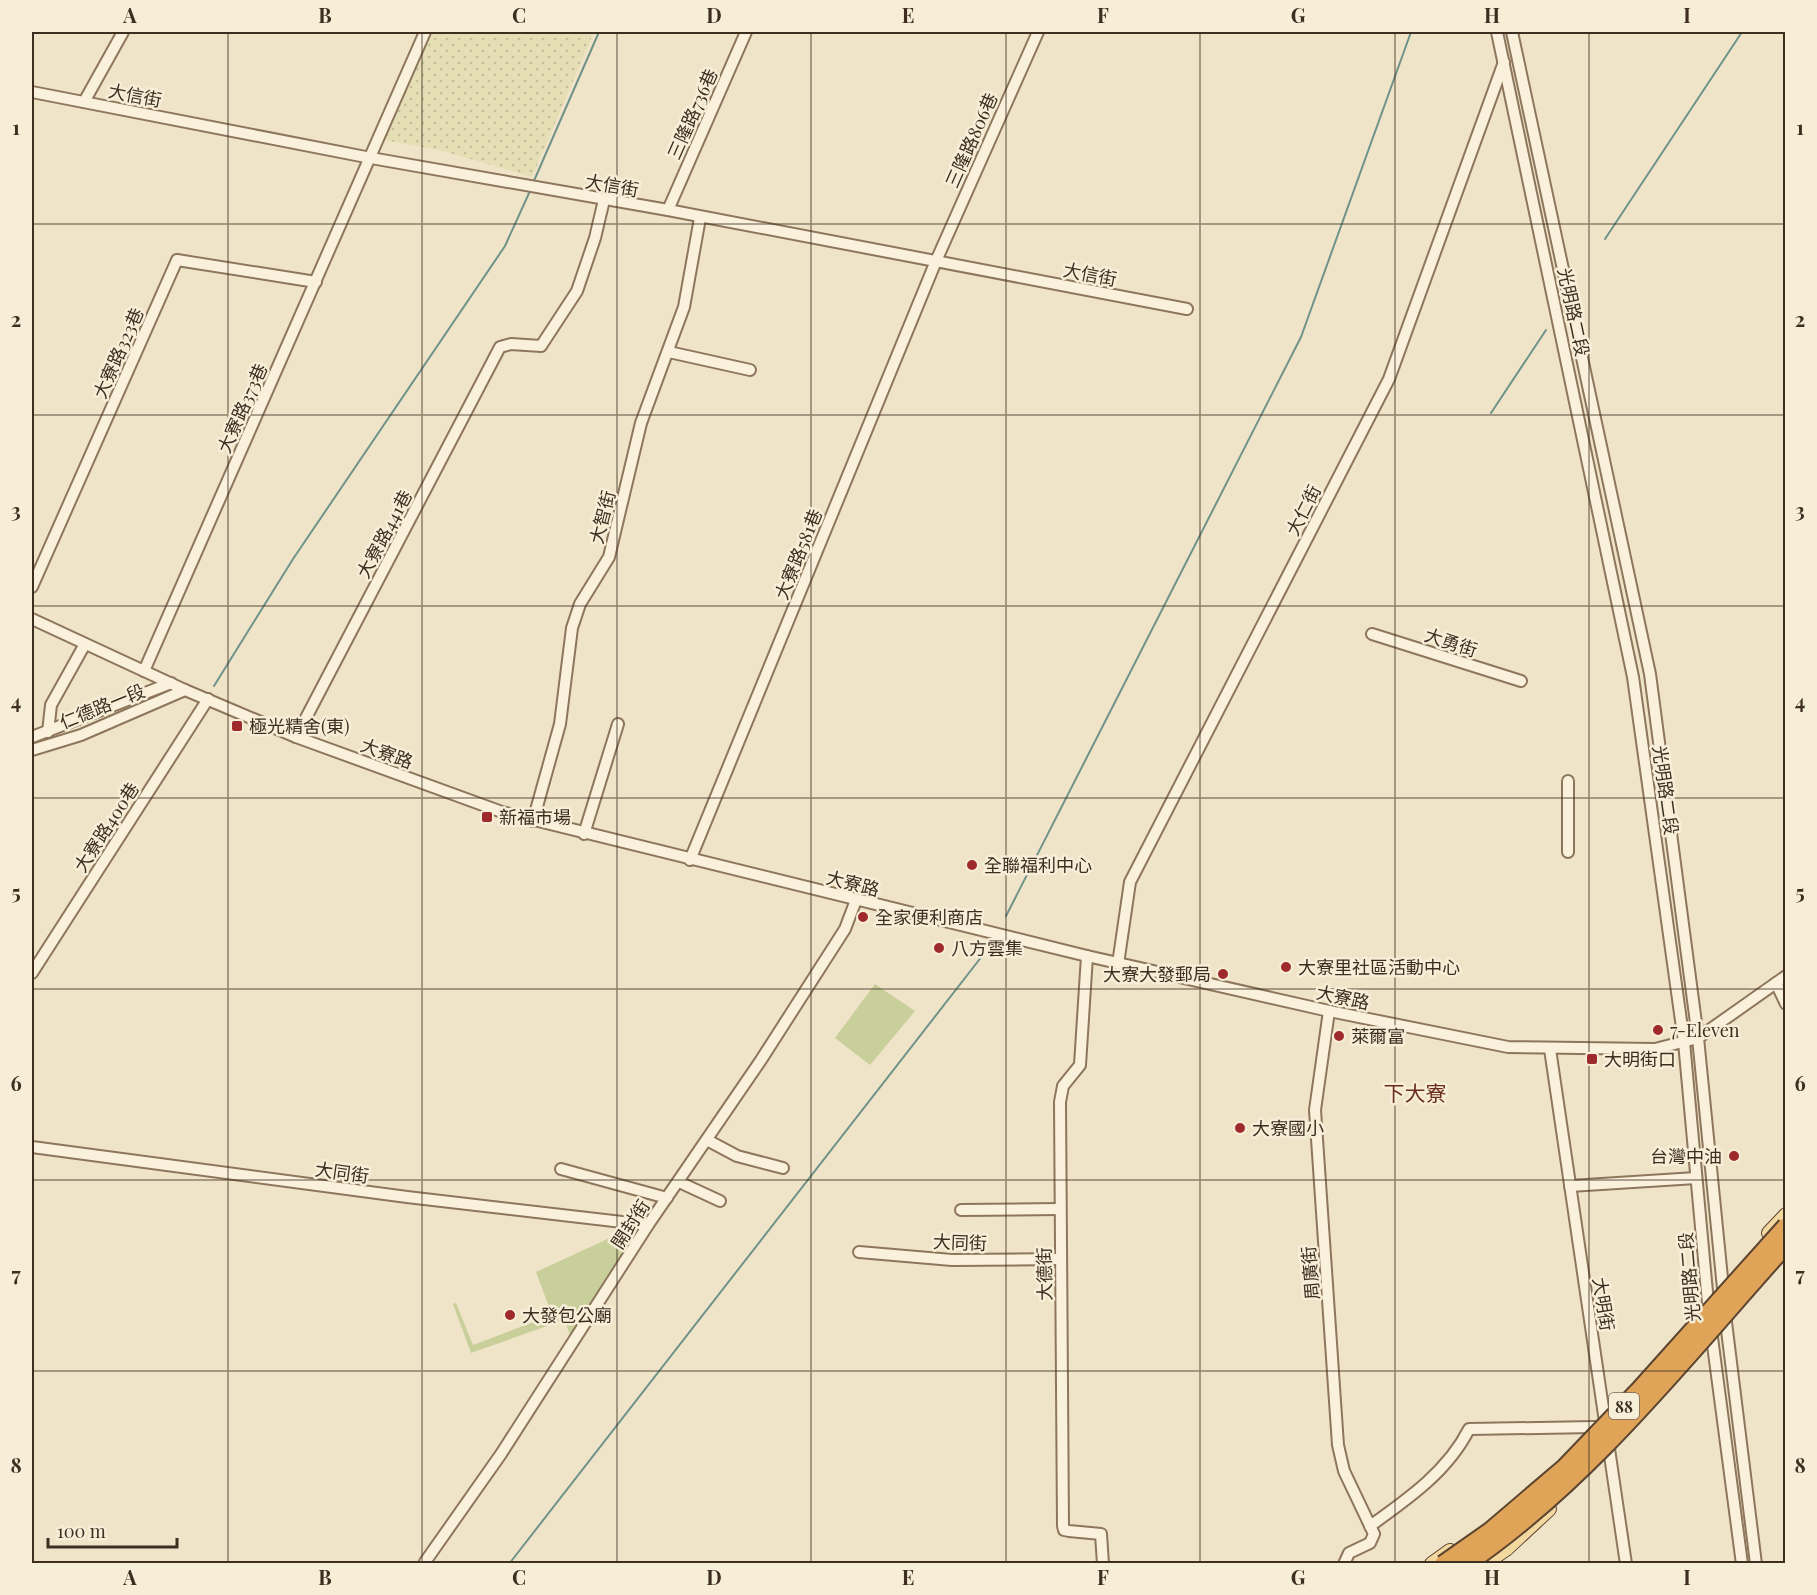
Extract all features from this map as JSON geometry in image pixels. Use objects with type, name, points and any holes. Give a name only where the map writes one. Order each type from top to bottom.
[{"type":"highway","name":"88","points":[[1443,1563],[1490,1531],[1566,1467],[1639,1390],[1785,1226]]},
{"type":"highway","name":"88","points":[[1467,1563],[1499,1541],[1575,1475],[1649,1398],[1785,1245]]},
{"type":"main road","points":[[1432,1563],[1485,1527],[1560,1463],[1708,1303],[1785,1215]]},
{"type":"main road","points":[[1484,1563],[1506,1549],[1608,1452],[1726,1325],[1785,1257]]},
{"type":"street","points":[[84,102],[123,32]]},
{"type":"street","name":"大寮路373巷","points":[[144,671],[425,32]]},
{"type":"street","name":"三隆路736巷","points":[[668,210],[746,32]]},
{"type":"street","name":"三隆路806巷","points":[[936,261],[1038,32]]},
{"type":"street","name":"光明路二段","points":[[1497,32],[1633,677],[1684,1042],[1712,1340],[1742,1563]]},
{"type":"street","name":"光明路二段","points":[[1512,32],[1650,674],[1698,1038],[1726,1325],[1756,1563]]},
{"type":"street","name":"大仁街","points":[[1118,964],[1130,882],[1389,379],[1504,62]]},
{"type":"street","name":"大信街","points":[[32,92],[371,158],[668,210],[700,218],[1187,309]]},
{"type":"street","name":"大寮路441巷","points":[[296,736],[500,347],[511,344],[541,346],[577,291],[596,238],[604,200]]},
{"type":"street","name":"大智街","points":[[533,821],[560,724],[572,628],[580,604],[609,557],[641,423],[684,307],[700,218]]},
{"type":"street","name":"大寮路323巷","points":[[32,587],[177,260],[316,282]]},
{"type":"street","name":"大寮路581巷","points":[[690,860],[936,261]]},
{"type":"street","points":[[669,352],[750,370]]},
{"type":"street","name":"大寮路","points":[[32,619],[185,690],[296,736],[491,808],[533,821],[1118,964],[1329,1011],[1508,1047],[1655,1049],[1698,1038],[1785,976]]},
{"type":"street","name":"大勇街","points":[[1372,634],[1521,681]]},
{"type":"street","points":[[48,732],[51,705],[85,644]]},
{"type":"street","name":"仁德路一段","points":[[32,737],[171,683]]},
{"type":"street","name":"仁德路一段","points":[[32,750],[81,735],[185,690]]},
{"type":"street","name":"大寮路400巷","points":[[32,972],[208,699]]},
{"type":"street","points":[[584,834],[618,724]]},
{"type":"street","points":[[1568,781],[1568,852]]},
{"type":"street","name":"開封街","points":[[425,1562],[501,1454],[648,1225],[707,1140],[845,929],[856,900]]},
{"type":"street","name":"大德街","points":[[1087,956],[1080,1065],[1063,1086],[1060,1102],[1060,1259],[1064,1396],[1063,1526],[1064,1530],[1101,1534],[1103,1563]]},
{"type":"street","points":[[1776,983],[1785,1004]]},
{"type":"street","name":"周廣街","points":[[1329,1011],[1315,1110],[1338,1445],[1344,1471],[1370,1526]]},
{"type":"street","name":"大明街","points":[[1550,1049],[1570,1186],[1599,1423],[1608,1452],[1626,1563]]},
{"type":"street","points":[[707,1140],[737,1156],[783,1168]]},
{"type":"street","name":"大同街","points":[[32,1147],[407,1197],[648,1225]]},
{"type":"street","points":[[1695,1158],[1710,1156]]},
{"type":"street","points":[[561,1169],[667,1198]]},
{"type":"street","points":[[1570,1186],[1696,1178]]},
{"type":"street","points":[[679,1182],[720,1202]]},
{"type":"street","points":[[961,1210],[1060,1209]]},
{"type":"street","name":"大同街","points":[[859,1252],[952,1260],[1060,1259]]},
{"type":"street","points":[[1344,1563],[1349,1553],[1370,1543],[1374,1534],[1370,1526],[1420,1490],[1461,1443],[1469,1429],[1599,1423]]},
{"type":"shaded area","points":[[432,32],[594,32],[532,177],[443,151],[385,140]]},
{"type":"green space","points":[[875,984],[915,1011],[870,1065],[835,1038]]},
{"type":"green space","points":[[640,1224],[573,1342],[564,1320],[471,1353],[453,1304],[456,1303],[473,1345],[552,1315],[536,1272]]},
{"type":"waterway","points":[[533,183],[599,32]]},
{"type":"waterway","points":[[1006,916],[1301,337],[1411,32]]},
{"type":"waterway","points":[[1605,239],[1742,32]]},
{"type":"waterway","points":[[214,686],[293,559],[505,246],[530,191]]},
{"type":"waterway","points":[[1491,413],[1546,330]]},
{"type":"waterway","points":[[509,1564],[986,951]]},
{"type":"place","name":"極光精舍(東)","points":[[237,726]]},
{"type":"place","name":"新福市場","points":[[487,817]]},
{"type":"place","name":"全聯福利中心","points":[[972,865]]},
{"type":"place","name":"全家便利商店","points":[[863,917]]},
{"type":"place","name":"八方雲集","points":[[939,948]]},
{"type":"place","name":"大寮里社區活動中心","points":[[1286,967]]},
{"type":"place","name":"大寮大發郵局","points":[[1223,974]]},
{"type":"place","name":"7-Eleven","points":[[1658,1030]]},
{"type":"place","name":"萊爾富","points":[[1339,1036]]},
{"type":"place","name":"大明街口","points":[[1592,1059]]},
{"type":"place","name":"大寮國小","points":[[1240,1128]]},
{"type":"place","name":"台灣中油","points":[[1734,1156]]},
{"type":"place","name":"大發包公廟","points":[[510,1315]]},
{"type":"district","name":"下大寮","points":[[1415,1092]]}]
